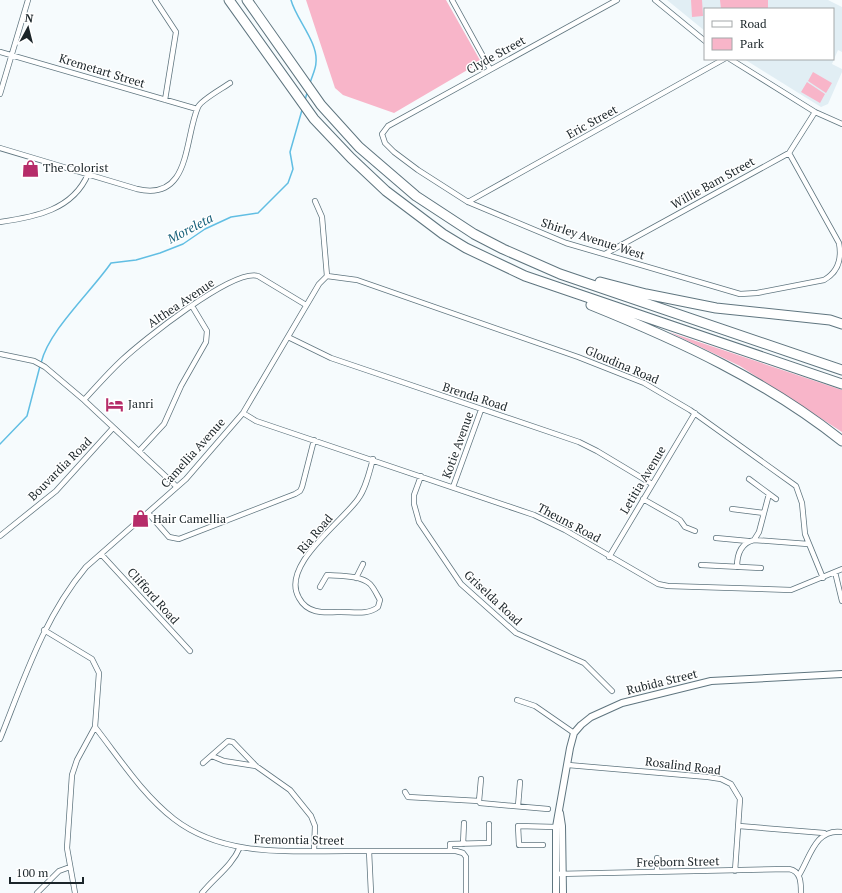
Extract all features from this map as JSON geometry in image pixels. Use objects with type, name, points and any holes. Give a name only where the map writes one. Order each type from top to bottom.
[{"type":"highway","points":[[229,0],[314,119],[357,164],[386,191],[422,219],[466,248],[525,276],[706,354],[750,379],[840,438]]},
{"type":"highway","points":[[247,0],[321,105],[359,147],[416,196],[474,234],[503,249],[560,274],[841,370]]},
{"type":"highway","points":[[560,274],[716,308],[830,320],[842,319]]},
{"type":"highway","points":[[525,276],[841,384]]},
{"type":"highway","points":[[830,320],[842,324]]},
{"type":"street","points":[[0,94],[28,0]]},
{"type":"street","points":[[155,0],[176,32],[165,100]]},
{"type":"street","points":[[452,0],[490,69]]},
{"type":"street","name":"Clyde Street","points":[[386,128],[490,69],[617,0]]},
{"type":"street","points":[[655,0],[704,40]]},
{"type":"street","name":"Kremetart Street","points":[[0,52],[197,109]]},
{"type":"street","name":"Eric Street","points":[[468,202],[722,60]]},
{"type":"street","points":[[732,60],[815,112],[842,124]]},
{"type":"street","points":[[0,148],[143,190],[152,191],[164,188],[176,178],[182,170],[197,109],[200,104],[230,83]]},
{"type":"street","name":"Willie Bam Street","points":[[605,254],[789,152],[815,112]]},
{"type":"street","name":"Shirley Avenue West","points":[[386,128],[382,136],[386,145],[418,170],[468,202],[553,238],[740,294],[751,294],[824,280],[836,270],[840,261],[840,246],[789,152]]},
{"type":"street","points":[[0,222],[32,217],[68,201],[81,189],[88,174]]},
{"type":"street","points":[[315,201],[322,217],[327,276]]},
{"type":"street","name":"Althea Avenue","points":[[84,400],[121,361],[162,325],[227,285],[252,275],[306,305]]},
{"type":"street","name":"Camellia Avenue","points":[[0,739],[37,643],[76,580],[86,567],[177,487],[243,413],[306,305],[319,284],[327,276]]},
{"type":"street","name":"Gloudina Road","points":[[327,276],[357,280],[623,374],[644,383],[695,413],[793,482],[798,490],[802,503],[805,534],[808,544],[823,578]]},
{"type":"street","points":[[139,451],[164,424],[181,386],[206,342],[207,331],[192,306]]},
{"type":"street","name":"Brenda Road","points":[[288,337],[331,358],[579,442],[652,484]]},
{"type":"street","points":[[0,354],[23,358],[39,363],[84,400],[177,487]]},
{"type":"street","name":"Kotie Avenue","points":[[453,487],[481,410]]},
{"type":"street","name":"Theuns Road","points":[[243,413],[256,420],[548,520],[609,557],[658,584],[668,586],[786,590],[823,578],[842,569]]},
{"type":"street","name":"Letitia Avenue","points":[[609,557],[695,413]]},
{"type":"street","name":"Bouvardia Road","points":[[0,536],[56,490],[113,428]]},
{"type":"street","points":[[148,514],[169,537],[178,540],[295,494],[300,491],[302,487],[314,440]]},
{"type":"street","name":"Ria Road","points":[[356,578],[372,586],[380,600],[378,608],[362,612],[322,613],[306,608],[294,586],[299,567],[330,529],[358,499],[364,490],[373,460]]},
{"type":"street","name":"Griselda Road","points":[[421,476],[414,495],[416,516],[452,574],[461,584],[516,633],[584,662],[612,691]]},
{"type":"street","points":[[749,479],[776,499]]},
{"type":"street","points":[[754,540],[759,532],[769,494]]},
{"type":"street","points":[[643,499],[680,520],[686,527],[695,531]]},
{"type":"street","points":[[732,509],[764,513]]},
{"type":"street","points":[[716,538],[748,542]]},
{"type":"street","points":[[736,567],[741,548],[748,542],[754,540],[808,544]]},
{"type":"street","name":"Clifford Road","points":[[101,554],[190,651]]},
{"type":"street","points":[[320,587],[328,575],[356,578],[363,564]]},
{"type":"street","points":[[701,565],[761,568]]},
{"type":"street","points":[[835,572],[842,600]]},
{"type":"street","points":[[44,630],[92,659],[99,674],[95,727],[77,760],[72,775],[67,840],[75,893]]},
{"type":"street","name":"Rubida Street","points":[[574,733],[591,717],[622,703],[711,681],[842,674]]},
{"type":"street","points":[[517,700],[535,706],[574,733],[556,827],[556,893]]},
{"type":"street","name":"Fremontia Street","points":[[95,727],[153,802],[175,820],[212,840],[240,848],[257,850],[453,851]]},
{"type":"street","points":[[203,763],[230,741],[256,766],[291,791],[311,816],[315,826],[314,851]]},
{"type":"street","points":[[212,756],[224,761],[256,766]]},
{"type":"street","name":"Rosalind Road","points":[[568,765],[721,779],[731,784],[740,799],[735,871]]},
{"type":"street","points":[[478,801],[480,779]]},
{"type":"street","points":[[518,806],[520,782]]},
{"type":"street","points":[[405,792],[408,797],[478,801],[483,803],[548,809]]},
{"type":"street","points":[[560,809],[562,826],[563,893]]},
{"type":"street","points":[[463,844],[464,823]]},
{"type":"street","points":[[466,893],[466,857],[463,853],[453,851],[450,844],[489,843],[489,824]]},
{"type":"street","points":[[543,845],[519,845],[518,826],[556,827]]},
{"type":"street","points":[[739,826],[824,833]]},
{"type":"street","points":[[802,893],[799,876],[809,859],[813,848],[821,837],[828,833],[842,832]]},
{"type":"street","points":[[202,893],[214,878],[234,861],[240,848]]},
{"type":"street","points":[[369,851],[371,893]]},
{"type":"street","points":[[657,858],[657,872]]},
{"type":"street","points":[[37,893],[59,871],[70,867]]},
{"type":"street","name":"Freeborn Street","points":[[556,874],[793,870],[799,876]]},
{"type":"shaded area","points":[[667,0],[828,0],[842,7],[842,52],[838,50],[834,59],[834,8],[704,8],[704,30]]},
{"type":"shaded area","points":[[746,60],[834,60],[832,64],[842,69],[842,72],[828,104],[821,107]]},
{"type":"green space","points":[[306,0],[446,0],[481,62],[394,113],[343,95],[335,88]]},
{"type":"green space","points":[[691,0],[702,0],[703,16],[692,17]]},
{"type":"green space","points":[[720,0],[768,0],[768,8],[721,8]]},
{"type":"green space","points":[[813,72],[832,83],[826,93],[808,81]]},
{"type":"green space","points":[[807,82],[825,94],[820,103],[801,92]]},
{"type":"green space","points":[[669,332],[842,390],[842,432],[740,366]]},
{"type":"waterway","name":"Moreleta","points":[[291,0],[316,54],[315,67],[310,83]]},
{"type":"waterway","name":"Moreleta","points":[[305,100],[307,93]]},
{"type":"waterway","name":"Moreleta","points":[[41,363],[45,350],[61,325],[111,263],[136,260],[160,253],[183,244],[205,229],[231,217],[258,213],[288,183],[293,169],[290,152],[302,110]]},
{"type":"waterway","name":"Moreleta","points":[[0,444],[27,416],[40,366]]},
{"type":"place","name":"The Colorist","points":[[30,168]]},
{"type":"place","name":"Janri","points":[[115,404]]},
{"type":"place","name":"Hair Camellia","points":[[140,519]]}]
